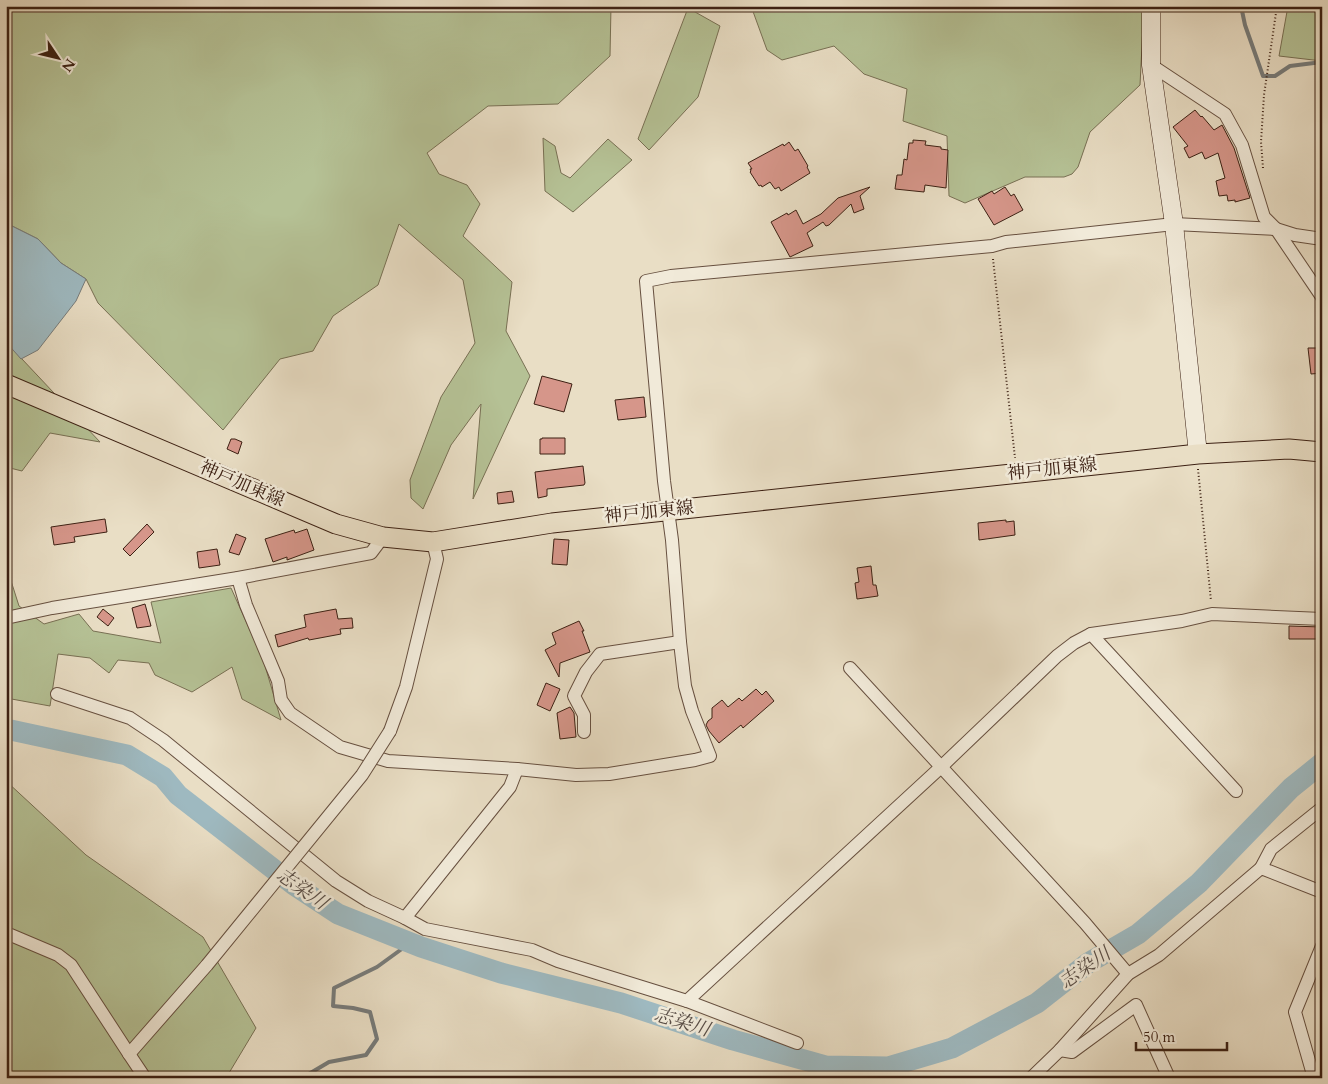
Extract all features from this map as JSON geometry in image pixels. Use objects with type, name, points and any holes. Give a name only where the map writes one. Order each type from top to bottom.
[{"type":"main road","name":"神戸加東線","points":[[6,384],[336,524],[382,537],[433,542],[552,523],[1198,454],[1289,449],[1322,452]]},
{"type":"street","points":[[1151,6],[1151,65],[1174,224],[1198,454]]},
{"type":"street","points":[[1151,65],[1225,114],[1242,145],[1264,217],[1276,229],[1322,297]]},
{"type":"street","points":[[238,578],[246,605],[278,681],[281,700],[290,714],[340,747],[388,761],[517,769],[576,775],[609,774],[710,756],[692,712],[685,686],[646,281],[671,276],[992,246],[1006,242],[1174,224],[1276,229],[1295,235],[1322,239]]},
{"type":"street","points":[[6,618],[52,608],[238,578],[371,553],[382,537]]},
{"type":"street","points":[[129,1054],[207,966],[362,775],[390,731],[406,688],[437,559],[433,542]]},
{"type":"street","points":[[687,1001],[941,767],[1057,656],[1074,643],[1091,634],[1182,621],[1212,614],[1322,619]]},
{"type":"street","points":[[1091,634],[1236,791]]},
{"type":"street","points":[[584,732],[584,715],[574,696],[586,672],[600,654],[680,642]]},
{"type":"street","points":[[850,668],[1085,922],[1128,974]]},
{"type":"street","points":[[56,694],[130,718],[163,740],[336,881],[368,901],[425,929],[532,950],[558,961],[687,1001],[797,1043]]},
{"type":"street","points":[[404,918],[510,787],[517,769]]},
{"type":"street","points":[[1030,1078],[1060,1050],[1128,974],[1159,955],[1261,868],[1271,849],[1322,808]]},
{"type":"street","points":[[1261,868],[1322,892]]},
{"type":"street","points":[[6,933],[58,955],[71,965],[145,1078]]},
{"type":"street","points":[[1314,1078],[1295,1012],[1322,946]]},
{"type":"street","points":[[1060,1050],[1072,1052],[1136,1005],[1169,1078]]},
{"type":"path","points":[[1264,175],[1261,142],[1264,95],[1277,6]]},
{"type":"path","points":[[992,246],[1016,473]]},
{"type":"path","points":[[1198,454],[1198,472],[1212,614]]},
{"type":"green space","points":[[6,6],[611,6],[610,56],[558,104],[488,106],[427,153],[439,174],[467,185],[480,204],[463,236],[512,282],[506,331],[530,376],[473,499],[481,404],[451,445],[423,509],[411,498],[410,480],[441,397],[475,343],[463,280],[399,224],[378,285],[333,316],[313,351],[280,359],[223,430],[98,303],[86,279],[61,263],[38,239],[6,223]]},
{"type":"green space","points":[[751,6],[1144,6],[1140,85],[1090,132],[1078,167],[1072,174],[1064,177],[1025,177],[965,203],[949,196],[947,136],[903,121],[907,89],[864,74],[834,46],[782,60],[767,50]]},
{"type":"green space","points":[[1288,6],[1322,6],[1322,61],[1279,56]]},
{"type":"green space","points":[[688,8],[720,26],[698,97],[649,150],[638,139]]},
{"type":"green space","points":[[543,138],[555,146],[561,173],[570,178],[608,139],[632,160],[573,212],[545,191]]},
{"type":"green space","points":[[6,342],[100,442],[50,433],[22,471],[6,467]]},
{"type":"green space","points":[[6,565],[19,606],[44,624],[79,614],[93,631],[161,643],[151,602],[231,588],[263,659],[281,720],[242,699],[232,667],[192,692],[155,675],[149,663],[118,660],[109,673],[90,658],[58,654],[50,706],[6,698]]},
{"type":"green space","points":[[6,781],[86,855],[203,937],[256,1028],[226,1078],[6,1078]]},
{"type":"water","points":[[6,223],[38,239],[61,263],[86,279],[76,301],[38,350],[21,359],[6,342]]},
{"type":"building","points":[[1195,110],[1214,130],[1222,125],[1234,148],[1250,198],[1235,202],[1235,200],[1228,201],[1227,195],[1219,196],[1216,181],[1225,178],[1218,153],[1205,159],[1202,152],[1189,158],[1184,148],[1188,146],[1173,127]]},
{"type":"building","points":[[913,140],[926,141],[925,145],[948,150],[946,188],[925,185],[924,192],[895,189],[897,175],[902,175],[904,159],[907,160],[909,143],[913,143]]},
{"type":"building","points":[[789,142],[795,151],[798,149],[810,173],[781,191],[779,187],[775,189],[770,182],[762,187],[761,185],[759,186],[750,172],[750,169],[752,169],[748,163]]},
{"type":"building","points":[[870,187],[860,196],[864,209],[854,213],[851,204],[829,225],[826,226],[823,222],[807,233],[813,246],[790,257],[771,222],[796,210],[803,224],[821,214],[838,198]]},
{"type":"building","points":[[1005,187],[1011,196],[1014,194],[1023,210],[994,225],[978,199],[992,191],[994,194]]},
{"type":"building","points":[[1308,348],[1322,348],[1322,373],[1311,374]]},
{"type":"building","points":[[542,376],[572,384],[564,412],[534,404]]},
{"type":"building","points":[[644,397],[646,417],[618,420],[615,400]]},
{"type":"building","points":[[565,438],[565,454],[540,454],[540,439]]},
{"type":"building","points":[[231,439],[242,442],[238,454],[227,449]]},
{"type":"building","points":[[583,466],[584,485],[547,489],[547,496],[538,498],[535,472]]},
{"type":"building","points":[[512,491],[514,502],[498,504],[497,493]]},
{"type":"building","points":[[105,519],[107,532],[74,537],[75,542],[54,545],[51,527]]},
{"type":"building","points":[[1006,520],[1006,522],[1014,521],[1015,535],[979,540],[978,523]]},
{"type":"building","points":[[147,524],[154,532],[130,556],[123,549]]},
{"type":"building","points":[[307,529],[314,550],[287,560],[287,557],[273,562],[265,539],[294,530],[295,533]]},
{"type":"building","points":[[236,534],[246,538],[239,555],[229,552]]},
{"type":"building","points":[[554,539],[569,540],[567,565],[552,564]]},
{"type":"building","points":[[217,549],[220,565],[199,568],[197,552]]},
{"type":"building","points":[[871,566],[873,585],[876,585],[878,596],[857,599],[855,583],[859,582],[857,568]]},
{"type":"building","points":[[145,604],[151,626],[137,628],[132,608]]},
{"type":"building","points":[[103,609],[114,618],[108,626],[97,617]]},
{"type":"building","points":[[336,609],[338,619],[352,618],[353,628],[340,629],[341,634],[309,640],[308,638],[278,647],[275,635],[306,627],[304,615]]},
{"type":"building","points":[[579,621],[590,652],[560,663],[559,677],[545,650],[556,644],[552,633]]},
{"type":"building","points":[[1289,626],[1322,627],[1322,639],[1289,639]]},
{"type":"building","points":[[546,683],[560,689],[550,711],[537,705]]},
{"type":"building","points":[[756,689],[762,695],[766,691],[774,701],[743,728],[741,725],[719,743],[706,725],[712,718],[712,708],[722,700],[728,707],[739,698],[742,701]]},
{"type":"building","points":[[570,707],[574,713],[576,737],[560,739],[557,713]]},
{"type":"waterway","points":[[1241,6],[1245,25],[1263,76],[1275,76],[1290,66],[1322,62]]},
{"type":"waterway","name":"志染川","points":[[6,729],[127,755],[163,777],[178,795],[294,885],[338,914],[421,947],[501,973],[621,1003],[733,1040],[826,1066],[888,1067],[952,1048],[1037,1003],[1088,963],[1138,934],[1199,883],[1291,788],[1322,763]]},
{"type":"waterway","points":[[302,1078],[329,1062],[366,1055],[377,1039],[370,1012],[333,1006],[334,988],[377,967],[410,943]]}]
